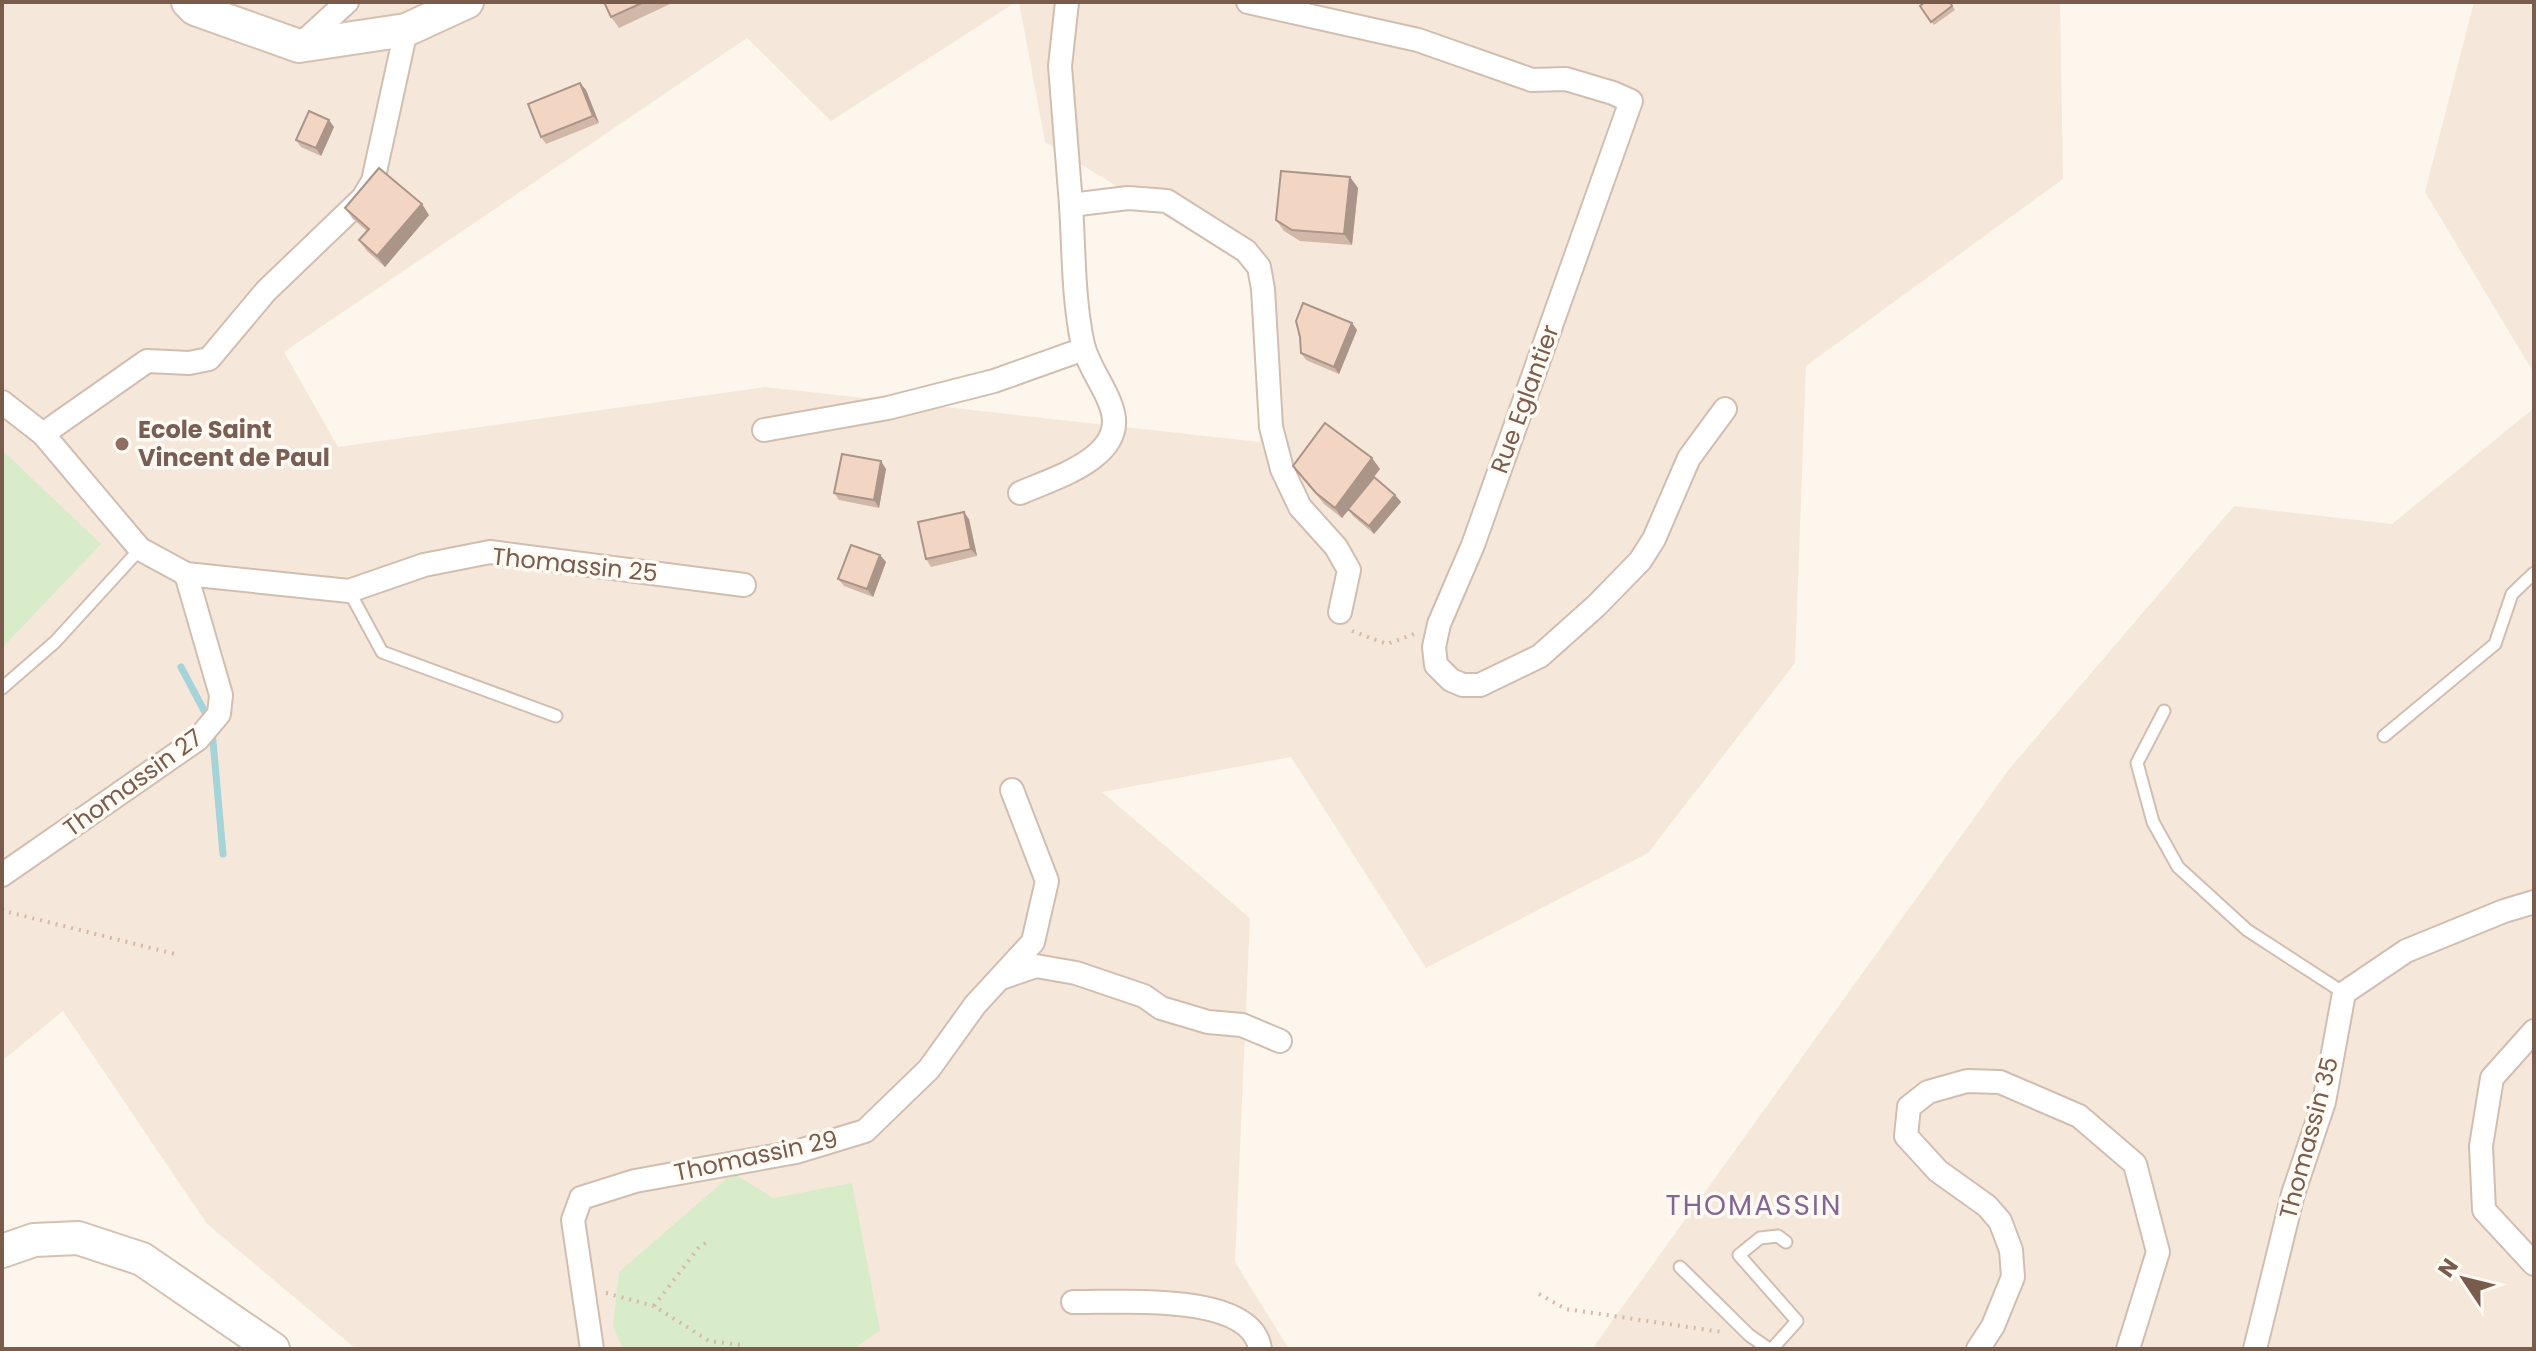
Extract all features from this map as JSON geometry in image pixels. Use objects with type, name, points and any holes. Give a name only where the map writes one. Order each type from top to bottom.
[{"type":"street","points":[[188,2],[195,9],[299,46],[406,30],[467,2]]},
{"type":"street","points":[[299,46],[347,2]]},
{"type":"street","points":[[1020,493],[1088,464],[1105,446],[1113,432],[1115,418],[1111,403],[1084,349],[1077,316],[1060,66],[1067,2]]},
{"type":"street","name":"Rue Eglantier","points":[[1248,2],[1418,40],[1532,80],[1566,79],[1631,101],[1473,545],[1439,624],[1434,647],[1436,665],[1451,680],[1463,685],[1480,685],[1540,656],[1596,606],[1640,561],[1654,539],[1689,458],[1725,409]]},
{"type":"street","points":[[43,434],[147,361],[189,363],[209,359],[266,291],[363,198],[373,181],[406,30]]},
{"type":"street","points":[[1071,205],[1128,198],[1167,201],[1246,251],[1259,267],[1271,427],[1282,469],[1300,507],[1336,547],[1349,570],[1340,612]]},
{"type":"street","points":[[764,430],[903,405],[994,381],[1084,349]]},
{"type":"street","name":"Thomassin 25","points":[[2,402],[43,434],[140,549],[186,574],[349,591],[424,565],[490,552],[744,585]]},
{"type":"street","name":"Thomassin 27","points":[[2,875],[198,739],[219,714],[221,695],[186,574]]},
{"type":"street","name":"Thomassin 29","points":[[592,1349],[573,1220],[581,1198],[635,1181],[796,1152],[865,1131],[929,1069],[975,1005],[1033,942],[1047,881],[1012,790]]},
{"type":"street","points":[[2344,993],[2406,951],[2534,902]]},
{"type":"street","points":[[999,979],[1036,966],[1076,973],[1144,996],[1161,1008],[1208,1022],[1242,1025],[1280,1041]]},
{"type":"street","name":"Thomassin 35","points":[[2255,1349],[2293,1194],[2324,1102],[2344,993]]},
{"type":"street","points":[[2534,1031],[2492,1078],[2481,1146],[2484,1210],[2534,1264]]},
{"type":"street","points":[[1978,1349],[1993,1326],[2013,1277],[2011,1250],[2000,1221],[1987,1206],[1938,1171],[1906,1136],[1909,1107],[1928,1092],[1967,1081],[2000,1082],[2079,1116],[2135,1164],[2158,1252],[2128,1349]]},
{"type":"street","points":[[2,1251],[34,1240],[78,1238],[142,1259],[273,1349]]},
{"type":"street","points":[[1073,1302],[1188,1304],[1227,1313],[1248,1326],[1259,1341],[1260,1349]]},
{"type":"lane","points":[[2,688],[55,642],[140,549]]},
{"type":"lane","points":[[2384,736],[2495,644],[2512,594],[2534,573]]},
{"type":"lane","points":[[349,591],[382,652],[556,716]]},
{"type":"lane","points":[[2164,711],[2137,763],[2153,822],[2178,867],[2247,930],[2344,993]]},
{"type":"lane","points":[[1680,1267],[1749,1335],[1771,1349],[1797,1321],[1739,1255],[1760,1238],[1778,1236],[1786,1242]]},
{"type":"path","points":[[1340,612],[1353,633],[1387,644],[1439,624]]},
{"type":"path","points":[[2,909],[179,955]]},
{"type":"path","points":[[654,1306],[699,1247],[707,1242]]},
{"type":"path","points":[[584,1291],[614,1294],[654,1306],[709,1341],[741,1345]]},
{"type":"path","points":[[1539,1294],[1566,1309],[1749,1335]]},
{"type":"shaded area","points":[[2,2],[1016,2],[831,121],[747,38],[284,352],[338,447],[765,387],[1260,442],[1272,282],[1045,142],[1019,2],[2060,2],[2063,179],[1806,366],[1795,663],[1648,853],[1426,968],[1291,757],[1102,792],[1250,918],[1235,1262],[1289,1349],[356,1349],[207,1224],[63,1011],[2,1061]]},
{"type":"shaded area","points":[[2474,2],[2534,2],[2534,373],[2425,192]]},
{"type":"shaded area","points":[[2534,408],[2534,1349],[1592,1349],[2010,768],[2234,506],[2392,524]]},
{"type":"green space","points":[[2,450],[101,544],[2,648]]},
{"type":"green space","points":[[733,1173],[773,1198],[852,1183],[880,1330],[854,1349],[623,1349],[613,1327],[619,1272]]},
{"type":"building","points":[[604,2],[644,2],[611,17]]},
{"type":"building","points":[[1925,2],[1950,2],[1952,6],[1931,22],[1920,6]]},
{"type":"building","points":[[580,83],[593,116],[541,137],[528,104]]},
{"type":"building","points":[[309,111],[329,120],[316,148],[296,140]]},
{"type":"building","points":[[379,168],[422,204],[377,256],[359,240],[369,229],[345,208]]},
{"type":"building","points":[[1281,171],[1350,177],[1344,234],[1292,230],[1276,220]]},
{"type":"building","points":[[1303,303],[1352,323],[1334,367],[1301,353],[1296,321]]},
{"type":"building","points":[[1325,423],[1372,458],[1335,508],[1316,493],[1293,466]]},
{"type":"building","points":[[842,454],[881,461],[874,500],[834,493]]},
{"type":"building","points":[[1374,477],[1395,495],[1369,526],[1348,509]]},
{"type":"building","points":[[964,512],[971,549],[926,559],[918,522]]},
{"type":"building","points":[[851,545],[880,555],[867,589],[838,579]]},
{"type":"waterway","points":[[181,667],[208,718]]},
{"type":"waterway","points":[[212,730],[223,854]]},
{"type":"place","name":"Ecole Saint Vincent de Paul","points":[[122,444]]},
{"type":"district","name":"THOMASSIN","points":[[1754,1205]]}]
